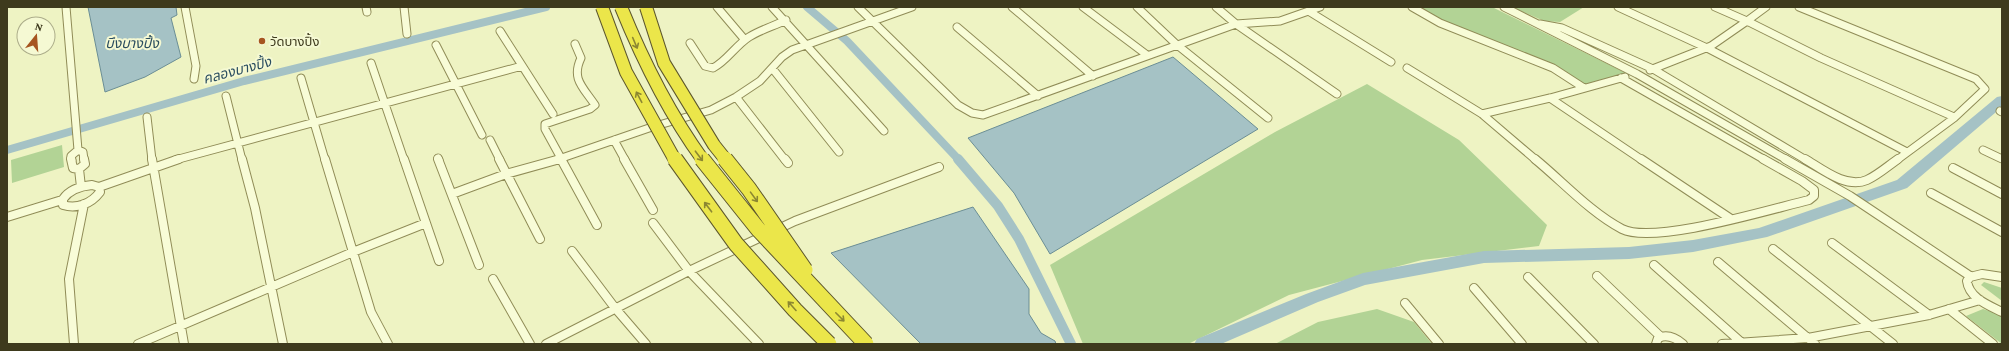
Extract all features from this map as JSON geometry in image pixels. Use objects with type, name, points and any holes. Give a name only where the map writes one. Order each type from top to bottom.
[{"type":"highway","points":[[602,7],[626,72],[672,155],[736,244],[795,310],[829,344]]},
{"type":"highway","points":[[621,7],[645,66],[694,149],[728,194],[818,296],[866,344]]},
{"type":"highway","points":[[646,7],[664,63],[714,145],[778,230],[810,277],[818,296]]},
{"type":"street","points":[[66,7],[74,96],[74,120],[78,150],[72,156],[73,168],[79,169],[81,187]]},
{"type":"street","points":[[185,7],[196,66],[194,79]]},
{"type":"street","points":[[404,7],[407,34]]},
{"type":"street","points":[[717,7],[745,40]]},
{"type":"street","points":[[772,7],[786,20],[804,45],[884,131]]},
{"type":"street","points":[[858,7],[958,105],[972,115],[988,115],[1176,44],[1236,24],[1280,21],[1320,7]]},
{"type":"street","points":[[452,194],[506,174],[562,158],[711,110],[736,97],[760,81],[782,57],[804,45],[912,7]]},
{"type":"street","points":[[1012,7],[1093,76]]},
{"type":"street","points":[[1083,7],[1147,55]]},
{"type":"street","points":[[1137,7],[1176,44],[1268,118]]},
{"type":"street","points":[[1216,7],[1236,24],[1337,94]]},
{"type":"street","points":[[1302,7],[1391,62]]},
{"type":"street","points":[[1412,7],[1440,23],[1553,68],[1584,88]]},
{"type":"street","points":[[1504,7],[1637,74],[1850,196],[1970,276],[1986,273],[2002,277]]},
{"type":"street","points":[[1618,7],[1707,48],[1907,152]]},
{"type":"street","points":[[1715,7],[1822,58],[1954,117]]},
{"type":"street","points":[[1482,114],[1550,98],[1653,69],[1707,48],[1766,7]]},
{"type":"street","points":[[1540,24],[1562,28],[1653,69],[1842,180],[1856,182],[1867,180],[1954,117],[1985,89],[1980,82],[1948,67],[1799,7]]},
{"type":"street","points":[[690,43],[705,66],[713,68],[719,65],[745,40],[764,29],[786,20]]},
{"type":"street","points":[[957,27],[1038,96]]},
{"type":"street","points":[[500,31],[554,114]]},
{"type":"street","points":[[575,44],[581,58],[576,69],[577,77],[595,105],[590,109],[555,118],[545,124],[545,129],[597,225]]},
{"type":"street","points":[[436,45],[482,135]]},
{"type":"street","points":[[371,63],[439,261]]},
{"type":"street","points":[[7,217],[62,200],[68,192],[81,187],[92,185],[100,187],[153,167],[236,142],[457,85],[522,66]]},
{"type":"street","points":[[772,68],[839,152]]},
{"type":"street","points":[[1407,68],[1482,114],[1600,214],[1623,229],[1636,233],[1650,234],[1695,228],[1809,200],[1814,196],[1814,190],[1778,167],[1621,78]]},
{"type":"street","points":[[301,78],[316,121],[371,312],[388,344]]},
{"type":"street","points":[[226,96],[236,142],[255,208],[270,287],[283,344]]},
{"type":"street","points":[[736,97],[788,162]]},
{"type":"street","points":[[1550,98],[1731,219]]},
{"type":"street","points":[[148,117],[153,167],[184,344]]},
{"type":"street","points":[[490,140],[540,239]]},
{"type":"street","points":[[614,140],[653,210]]},
{"type":"street","points":[[1982,150],[2002,159]]},
{"type":"street","points":[[438,158],[479,265]]},
{"type":"street","points":[[546,344],[689,271],[812,214],[939,167]]},
{"type":"street","points":[[1953,168],[2002,194]]},
{"type":"street","points":[[62,200],[62,203],[67,206],[84,204],[98,196],[100,187]]},
{"type":"street","points":[[1931,193],[2002,232]]},
{"type":"street","points":[[74,344],[69,279],[72,257],[84,204]]},
{"type":"street","points":[[138,344],[353,252],[426,223]]},
{"type":"street","points":[[653,223],[689,271],[759,344]]},
{"type":"street","points":[[1832,244],[1929,315]]},
{"type":"street","points":[[1772,249],[1892,344]]},
{"type":"street","points":[[572,252],[615,308],[646,344]]},
{"type":"street","points":[[1718,262],[1812,341]]},
{"type":"street","points":[[1654,265],[1741,343]]},
{"type":"street","points":[[1597,276],[1658,340],[1670,337],[1683,344]]},
{"type":"street","points":[[1970,276],[1967,281],[1968,287],[1980,300],[2002,312]]},
{"type":"street","points":[[1528,277],[1594,344]]},
{"type":"street","points":[[494,279],[530,344]]},
{"type":"street","points":[[1474,288],[1522,344]]},
{"type":"street","points":[[1722,344],[1812,341],[1871,326],[1929,315],[1980,300]]},
{"type":"street","points":[[1405,303],[1439,344]]},
{"type":"street","points":[[1949,309],[1993,344]]},
{"type":"green space","points":[[1419,7],[1492,7],[1626,73],[1586,85],[1543,60],[1448,24]]},
{"type":"green space","points":[[1512,7],[1584,7],[1560,22],[1544,21]]},
{"type":"green space","points":[[1367,84],[1459,140],[1547,225],[1539,246],[1422,260],[1289,295],[1188,344],[1083,344],[1050,265],[1275,132]]},
{"type":"green space","points":[[62,145],[64,167],[12,183],[11,160]]},
{"type":"green space","points":[[1984,282],[2002,288],[2002,301],[1981,285]]},
{"type":"green space","points":[[1377,309],[1414,322],[1432,344],[1275,344],[1318,322]]},
{"type":"green space","points":[[1983,309],[2002,315],[2002,344],[1966,316]]},
{"type":"water","name":"บึงบางปิ้ง","points":[[88,7],[176,7],[177,15],[171,18],[181,57],[145,77],[105,92]]},
{"type":"water","points":[[1173,57],[1258,129],[1050,254],[1014,193],[968,138]]},
{"type":"water","points":[[973,207],[1029,289],[1029,314],[1041,333],[1055,341],[1056,344],[921,344],[831,253]]},
{"type":"waterway","name":"คลองบางปิ้ง","points":[[7,150],[244,81],[546,7]]},
{"type":"waterway","points":[[807,7],[847,41],[959,160]]},
{"type":"waterway","points":[[1203,344],[1312,298],[1363,279],[1484,257],[1629,253],[1693,246],[1761,233],[1902,184],[2002,100]]},
{"type":"waterway","points":[[958,159],[998,206],[1019,239],[1071,344]]},
{"type":"place","name":"วัดบางปิ้ง","points":[[262,41]]}]
